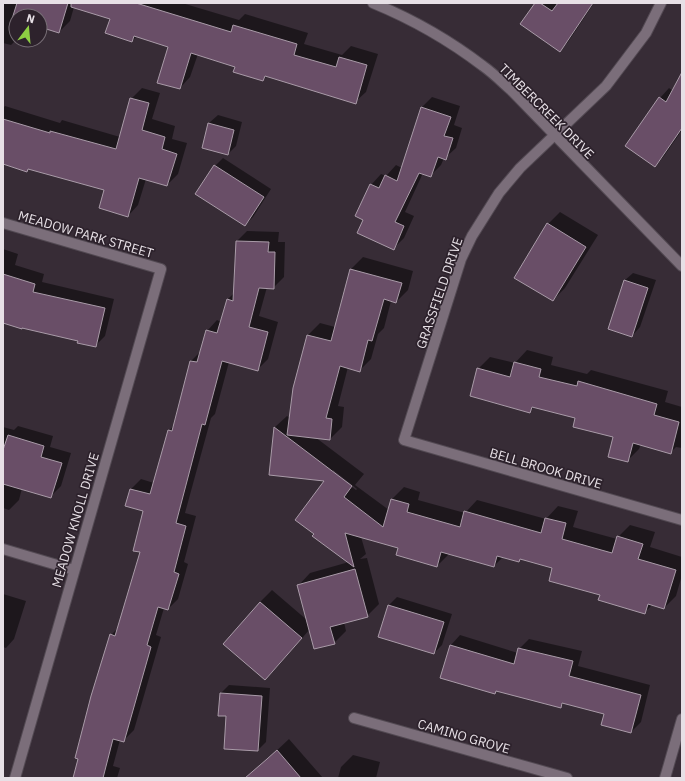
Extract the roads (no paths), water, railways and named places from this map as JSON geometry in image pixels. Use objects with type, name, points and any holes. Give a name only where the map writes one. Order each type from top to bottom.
[{"type":"street","name":"TIMBERCREEK DRIVE","points":[[373,3],[430,30],[483,66],[511,90],[682,266]]},
{"type":"street","name":"GRASSFIELD DRIVE","points":[[404,440],[461,259],[472,236],[499,193],[520,168],[610,80],[646,32],[661,3]]},
{"type":"street","name":"MEADOW PARK STREET","points":[[3,223],[161,269]]},
{"type":"street","name":"MEADOW KNOLL DRIVE","points":[[15,778],[161,269]]},
{"type":"street","name":"BELL BROOK DRIVE","points":[[404,440],[682,520]]},
{"type":"street","points":[[3,549],[74,570]]},
{"type":"street","name":"CAMINO GROVE","points":[[354,718],[567,778]]},
{"type":"street","points":[[665,778],[682,719]]}]
